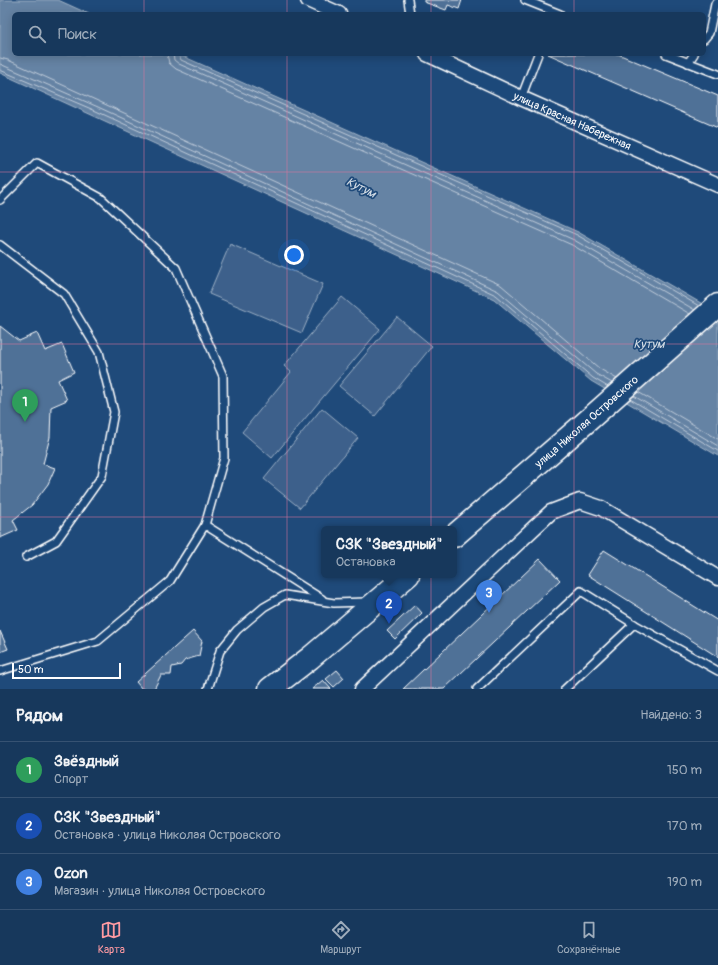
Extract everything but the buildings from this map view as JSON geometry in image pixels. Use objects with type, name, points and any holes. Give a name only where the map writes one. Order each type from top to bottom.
[{"type":"main road","name":"улица Николая Островского","points":[[457,533],[585,423],[718,305]]},
{"type":"main road","points":[[275,688],[405,578]]},
{"type":"street","points":[[308,0],[335,12]]},
{"type":"street","name":"улица Красная Набережная","points":[[432,56],[521,98],[718,185]]},
{"type":"street","points":[[362,689],[551,512],[580,501],[601,508],[718,578]]},
{"type":"lane","points":[[408,0],[410,12]]},
{"type":"lane","points":[[525,0],[553,12]]},
{"type":"lane","points":[[706,37],[709,33],[715,4],[718,2]]},
{"type":"lane","points":[[521,98],[537,56]]},
{"type":"lane","points":[[671,56],[718,74]]},
{"type":"lane","points":[[688,63],[693,56]]},
{"type":"lane","points":[[0,200],[37,163],[101,198],[176,268],[223,376],[224,458],[205,525],[170,580],[98,641],[0,670]]},
{"type":"lane","points":[[0,245],[64,294],[99,352],[114,412],[102,476],[56,541],[26,557]]},
{"type":"lane","points":[[205,525],[325,601]]},
{"type":"lane","points":[[478,689],[580,591],[634,624],[718,671]]},
{"type":"lane","points":[[208,689],[220,650],[237,630],[264,607],[285,595],[325,601],[377,602]]},
{"type":"lane","points":[[565,689],[634,624]]},
{"type":"shaded area","points":[[230,244],[323,284],[302,333],[209,294]]},
{"type":"shaded area","points":[[342,297],[380,329],[272,458],[242,432],[291,372],[284,366]]},
{"type":"shaded area","points":[[397,317],[432,346],[375,416],[339,386]]},
{"type":"shaded area","points":[[322,408],[358,438],[300,508],[264,479]]},
{"type":"water","name":"Кутум","points":[[0,0],[58,0],[85,12],[12,12],[12,56],[182,56],[578,232],[718,313],[718,456],[591,381],[494,299],[0,73]]},
{"type":"place","name":"Звёздный","points":[[25,422]]},
{"type":"place","name":"Ozon","points":[[489,613]]},
{"type":"place","name":"СЗК \"Звездный\"","points":[[389,624]]}]
